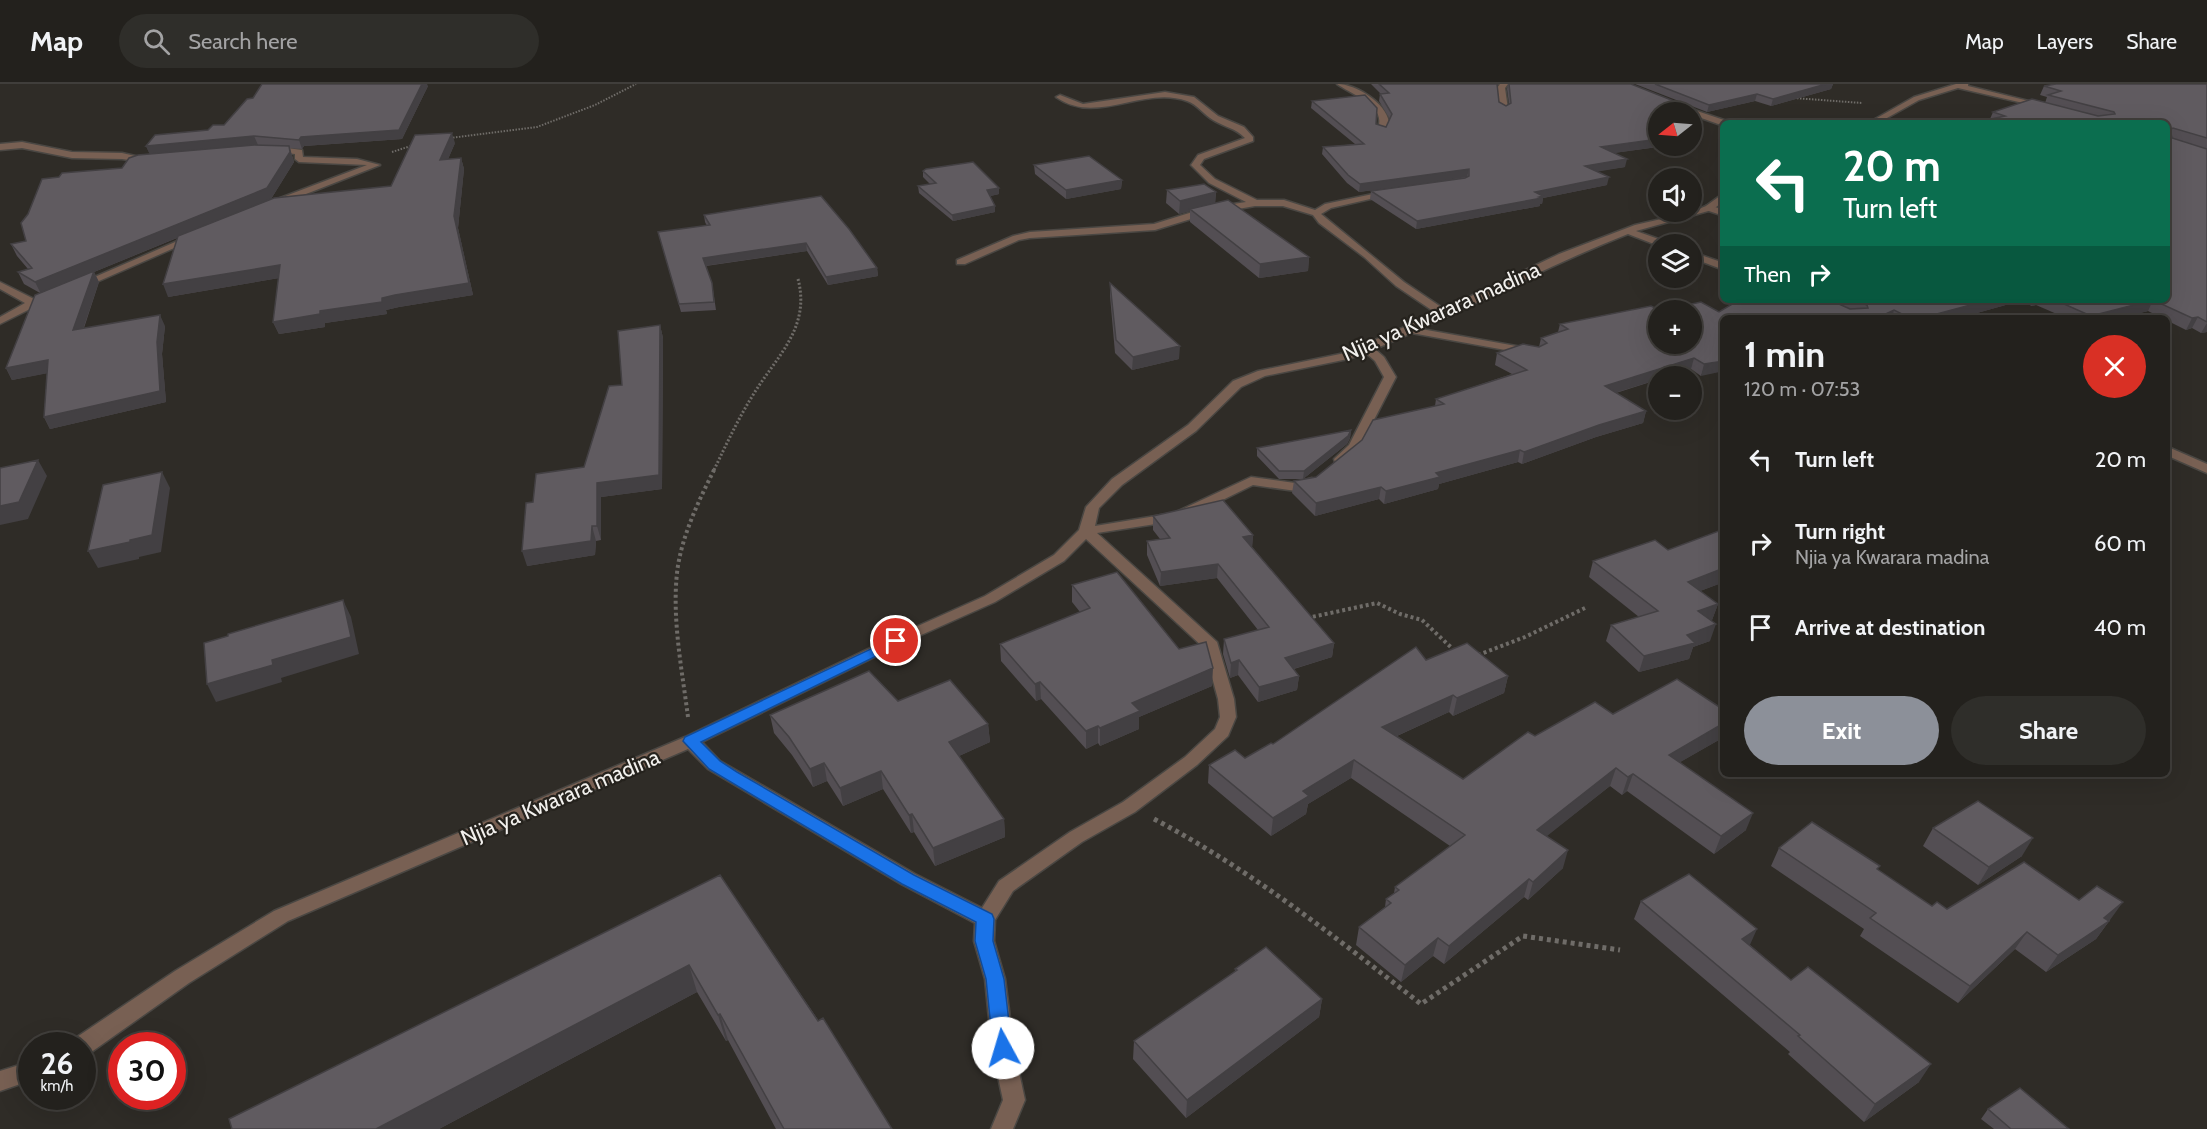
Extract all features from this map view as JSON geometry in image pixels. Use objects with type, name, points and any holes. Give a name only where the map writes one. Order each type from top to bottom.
[{"type":"street","points":[[1341,84],[1361,93],[1384,115],[1385,122],[1381,130]]},
{"type":"street","points":[[1504,84],[1501,88],[1504,109]]},
{"type":"street","points":[[1938,84],[2051,108]]},
{"type":"street","points":[[1877,120],[1901,107],[1954,86],[1980,84]]},
{"type":"street","points":[[1060,97],[1082,106],[1165,94],[1191,99],[1215,118],[1241,129],[1250,139],[1201,157],[1195,165],[1212,181],[1255,203]]},
{"type":"street","points":[[1702,115],[1720,122]]},
{"type":"street","points":[[0,147],[22,145],[72,155],[122,156],[144,161],[165,159]]},
{"type":"street","points":[[258,150],[291,150],[299,152],[298,159],[313,162],[366,162],[376,165],[269,206]]},
{"type":"street","points":[[1316,213],[1328,206],[1402,190]]},
{"type":"street","points":[[962,262],[1016,238],[1030,235],[1155,227],[1202,212],[1255,203],[1284,203],[1316,213],[1322,221],[1368,255],[1386,273],[1442,313]]},
{"type":"street","name":"Njia ya Kwarara madina","points":[[96,1036],[182,977],[280,916],[691,741],[896,641],[990,599],[1059,558],[1086,531],[1093,507],[1117,482],[1192,429],[1237,384],[1262,373],[1348,356],[1410,330],[1563,256],[1630,232],[1716,211]]},
{"type":"street","points":[[0,321],[33,303],[205,232]]},
{"type":"street","points":[[1630,232],[1648,238]]},
{"type":"street","points":[[1702,259],[1720,266]]},
{"type":"street","points":[[0,285],[33,303]]},
{"type":"street","points":[[1410,330],[1536,353]]},
{"type":"street","points":[[1086,531],[1177,517],[1251,481],[1296,488],[1308,485],[1354,447],[1390,377],[1380,359],[1367,348]]},
{"type":"street","points":[[2170,452],[2207,469]]},
{"type":"street","points":[[1002,1129],[1014,1100],[1003,1048],[995,979],[984,941],[985,919],[1006,886],[1076,837],[1129,807],[1191,760],[1222,732],[1228,717],[1226,699],[1211,646],[1086,531]]},
{"type":"street","points":[[691,741],[714,765],[732,776],[908,879],[985,919]]},
{"type":"street","points":[[0,1081],[18,1075]]},
{"type":"path","points":[[446,138],[537,127],[595,105],[636,84]]},
{"type":"path","points":[[1785,98],[1901,107]]},
{"type":"path","points":[[366,162],[414,144]]},
{"type":"path","points":[[691,741],[678,618],[677,568],[690,526],[725,447],[754,391],[784,350],[801,321],[803,293],[798,279]]},
{"type":"path","points":[[1302,620],[1336,610],[1377,603],[1422,620],[1454,651],[1463,652]]},
{"type":"path","points":[[1472,654],[1481,655],[1586,608]]},
{"type":"path","points":[[1129,807],[1184,834],[1313,918],[1421,1004],[1523,936],[1620,950]]},
{"type":"building","points":[[262,84],[422,84],[399,130],[301,137],[299,140],[254,136],[146,146],[155,135],[208,130],[213,125],[224,125],[247,99],[253,98]]},
{"type":"building","points":[[1379,84],[1497,84],[1499,102],[1506,106],[1511,103],[1509,84],[1631,84],[1676,102],[1648,102],[1648,141],[1601,147],[1627,159],[1585,166],[1609,177],[1535,192],[1543,196],[1539,197],[1542,198],[1417,221],[1371,191],[1465,178],[1469,176],[1469,169],[1360,184],[1348,175],[1323,147],[1364,144],[1312,101],[1365,95],[1377,108],[1376,124],[1386,127],[1392,114],[1380,94],[1389,93]]},
{"type":"building","points":[[1655,84],[1826,84],[1773,99],[1757,94],[1709,105]]},
{"type":"building","points":[[2056,84],[2207,84],[2207,138],[2173,128],[2170,130],[2170,120],[1986,120],[2005,116],[1993,112],[2032,99],[2098,116],[2115,114],[2048,95],[2061,91],[2044,86]]},
{"type":"building","points":[[2170,130],[2172,138],[2207,149],[2207,322],[2198,317],[2192,318],[2160,303],[2170,303]]},
{"type":"building","points":[[452,133],[440,160],[461,158],[454,216],[469,283],[395,295],[382,298],[382,302],[320,311],[320,314],[273,322],[280,265],[163,284],[178,236],[274,198],[391,186],[415,135]]},
{"type":"building","points":[[254,145],[289,146],[290,152],[267,188],[35,282],[18,272],[32,268],[11,244],[26,241],[21,223],[28,214],[42,179],[59,177],[62,173],[122,168],[129,158],[138,155]]},
{"type":"building","points":[[1089,156],[1122,180],[1066,190],[1034,165]]},
{"type":"building","points":[[973,162],[999,188],[987,190],[995,206],[952,215],[918,186],[936,183],[923,171],[926,169]]},
{"type":"building","points":[[1204,184],[1216,192],[1180,201],[1167,190]]},
{"type":"building","points":[[821,196],[849,229],[877,268],[826,277],[806,243],[703,258],[712,283],[714,302],[679,304],[658,232],[710,225],[704,215]]},
{"type":"building","points":[[1228,200],[1309,257],[1260,264],[1190,209]]},
{"type":"building","points":[[94,271],[73,330],[160,315],[157,342],[160,391],[44,417],[48,360],[6,368],[35,295]]},
{"type":"building","points":[[1110,283],[1180,346],[1133,357],[1116,340]]},
{"type":"building","points":[[1702,303],[1719,312],[1734,303],[1837,303],[1850,309],[1868,308],[1862,303],[1978,303],[1933,315],[1904,315],[1894,310],[1883,315],[1720,315],[1720,362],[1704,364],[1694,358],[1669,366],[1648,366],[1648,372],[1605,386],[1646,411],[1524,452],[1520,450],[1436,473],[1440,477],[1386,491],[1381,487],[1316,503],[1294,481],[1316,477],[1362,440],[1373,420],[1444,404],[1436,399],[1527,370],[1497,353],[1523,344],[1539,347],[1547,343],[1541,338],[1568,329],[1560,324],[1648,307],[1648,354],[1702,354]]},
{"type":"building","points":[[2062,303],[2141,303],[2095,315],[2089,315]]},
{"type":"building","points":[[660,325],[659,475],[597,483],[597,526],[592,526],[591,541],[522,551],[526,503],[533,502],[536,474],[584,467],[609,386],[622,385],[618,331]]},
{"type":"building","points":[[1351,430],[1348,436],[1304,471],[1279,471],[1257,448]]},
{"type":"building","points":[[38,460],[19,502],[0,506],[0,468]]},
{"type":"building","points":[[162,472],[152,535],[88,551],[103,485]]},
{"type":"building","points":[[1223,500],[1253,535],[1243,537],[1334,643],[1285,658],[1299,676],[1259,687],[1239,660],[1231,663],[1224,639],[1269,627],[1218,564],[1161,572],[1147,541],[1170,538],[1153,516]]},
{"type":"building","points":[[1720,530],[1720,570],[1688,582],[1718,604],[1698,611],[1716,624],[1687,635],[1695,643],[1644,656],[1611,625],[1658,611],[1593,561],[1655,540],[1668,550]]},
{"type":"building","points":[[1117,572],[1179,649],[1206,642],[1213,668],[1132,703],[1140,711],[1100,728],[1098,726],[1086,731],[1040,682],[1035,684],[1000,644],[1090,608],[1072,585]]},
{"type":"building","points":[[343,600],[351,637],[272,660],[273,665],[207,684],[204,643]]},
{"type":"building","points":[[1467,643],[1508,676],[1457,698],[1453,695],[1382,727],[1463,779],[1528,732],[1535,736],[1595,702],[1613,714],[1677,679],[1720,707],[1720,725],[1669,755],[1753,813],[1721,836],[1633,774],[1628,777],[1616,768],[1537,830],[1568,850],[1533,882],[1529,879],[1449,946],[1438,938],[1405,965],[1359,927],[1391,903],[1386,899],[1399,890],[1395,887],[1465,835],[1354,760],[1303,791],[1309,796],[1273,818],[1209,765],[1235,750],[1245,758],[1273,744],[1416,647],[1426,660]]},
{"type":"building","points":[[869,671],[898,701],[950,680],[988,724],[949,742],[1004,819],[933,848],[881,771],[840,788],[824,763],[810,769],[789,737],[770,715]]},
{"type":"building","points":[[1978,801],[2033,838],[1989,867],[1933,828]]},
{"type":"building","points":[[1812,822],[1880,866],[1877,869],[1932,906],[1937,902],[1947,909],[2024,862],[2079,900],[2097,886],[2123,902],[2104,918],[2109,921],[2058,955],[2027,932],[1970,986],[1870,918],[1876,913],[1779,848]]},
{"type":"building","points":[[1689,874],[1757,929],[1742,939],[1791,980],[1808,967],[1931,1064],[1875,1104],[1798,1036],[1800,1035],[1641,901]]},
{"type":"building","points":[[720,875],[818,1021],[823,1018],[892,1129],[784,1129],[720,1014],[718,1015],[689,965],[376,1129],[232,1129],[229,1119]]},
{"type":"building","points":[[1266,947],[1322,999],[1187,1100],[1134,1041],[1237,970],[1235,969]]},
{"type":"building","points":[[2020,1088],[2069,1129],[2011,1129],[1988,1109]]},
{"type":"route","points":[[896,641],[691,741],[714,765],[732,776],[908,879],[985,919],[984,941],[995,979],[1003,1048]]}]
